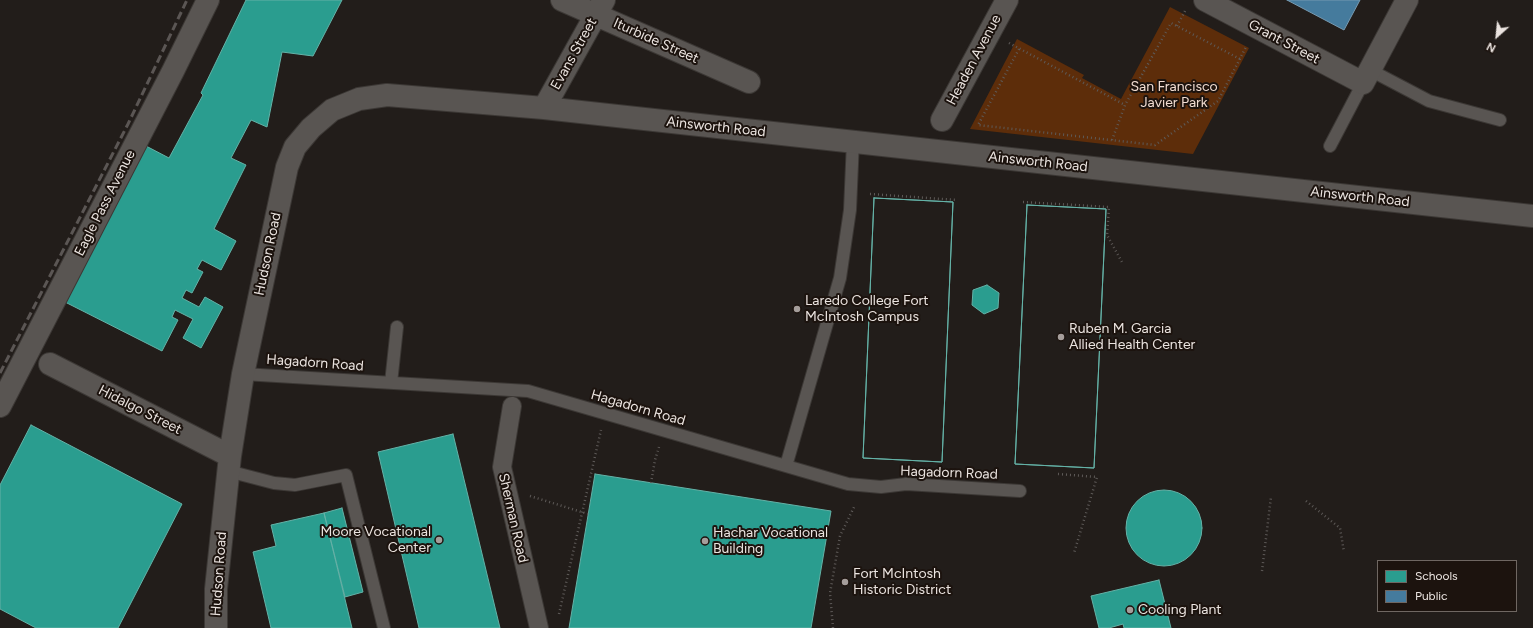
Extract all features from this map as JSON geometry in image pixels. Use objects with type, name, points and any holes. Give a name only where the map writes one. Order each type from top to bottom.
[{"type":"street","name":"Eagle Pass Avenue","points":[[0,406],[173,71],[208,0]]},
{"type":"street","name":"Iturbide Street","points":[[562,0],[600,7],[749,82]]},
{"type":"street","name":"Headen Avenue","points":[[942,120],[1006,0]]},
{"type":"street","name":"Grant Street","points":[[1205,0],[1366,76]]},
{"type":"street","points":[[1366,76],[1408,0]]},
{"type":"street","name":"Evans Street","points":[[544,108],[600,7]]},
{"type":"street","name":"Hudson Road","points":[[216,628],[216,589],[229,464],[243,374],[287,167],[295,147],[311,128],[332,110],[359,99],[387,95],[544,108]]},
{"type":"street","name":"Ainsworth Road","points":[[544,108],[1533,216]]},
{"type":"street","name":"Hidalgo Street","points":[[50,364],[229,464]]},
{"type":"street","name":"Sherman Road","points":[[512,406],[502,467],[539,628]]},
{"type":"lane","points":[[1330,146],[1366,76],[1429,101],[1500,120]]},
{"type":"lane","points":[[786,466],[840,278],[850,210],[853,141]]},
{"type":"lane","points":[[391,383],[397,327]]},
{"type":"lane","name":"Hagadorn Road","points":[[243,374],[528,391],[854,485],[881,486],[906,484],[1020,491]]},
{"type":"lane","points":[[229,464],[274,483],[295,485],[346,475],[384,628]]},
{"type":"path","points":[[1178,26],[1185,11]]},
{"type":"path","points":[[1112,140],[1125,105],[1171,23],[1240,59]]},
{"type":"path","points":[[1004,41],[1125,105]]},
{"type":"path","points":[[1019,49],[978,125],[1155,145],[1218,101],[1248,43]]},
{"type":"path","points":[[870,194],[957,200]]},
{"type":"path","points":[[1023,202],[1109,207],[1107,235],[1123,264]]},
{"type":"path","points":[[557,620],[601,429]]},
{"type":"path","points":[[651,483],[659,446]]},
{"type":"path","points":[[1058,474],[1097,477],[1074,553]]},
{"type":"path","points":[[506,488],[588,514]]},
{"type":"path","points":[[1262,571],[1271,497]]},
{"type":"path","points":[[1306,501],[1340,528],[1344,552]]},
{"type":"path","points":[[833,628],[830,593],[840,536],[855,505]]},
{"type":"green space","name":"San Francisco Javier Park","points":[[1170,7],[1249,48],[1193,154],[970,129],[1017,39],[1084,75],[1082,78],[1121,99]]},
{"type":"building: Schools","points":[[246,0],[342,0],[313,56],[282,52],[267,127],[251,120],[231,158],[246,165],[214,229],[236,241],[221,270],[202,260],[197,269],[203,272],[192,293],[186,290],[182,298],[199,307],[205,297],[223,307],[201,348],[183,338],[193,319],[175,310],[172,317],[178,320],[162,351],[65,302],[146,146],[169,158],[203,95],[201,93]]},
{"type":"building: Schools","points":[[874,198],[953,202],[942,462],[863,458]]},
{"type":"building: Schools","points":[[874,198],[953,202],[942,462],[863,458]]},
{"type":"building: Schools","name":"Ruben M. Garcia Allied Health Center","points":[[1027,205],[1106,209],[1094,468],[1015,464]]},
{"type":"building: Schools","name":"Ruben M. Garcia Allied Health Center","points":[[1027,205],[1106,209],[1094,468],[1015,464]]},
{"type":"building: Schools","points":[[987,285],[999,293],[998,308],[984,314],[972,305],[973,290]]},
{"type":"building: Schools","points":[[31,425],[182,504],[118,628],[36,628],[0,609],[0,485]]},
{"type":"building: Schools","name":"Moore Vocational Center","points":[[453,434],[500,628],[419,628],[378,452]]},
{"type":"building: Schools","name":"Hachar Vocational Building","points":[[595,474],[831,511],[811,628],[569,628]]},
{"type":"building: Schools","points":[[1164,490],[1178,493],[1191,501],[1199,514],[1202,528],[1199,542],[1191,555],[1178,563],[1164,566],[1150,563],[1137,555],[1129,542],[1126,528],[1129,514],[1137,501],[1150,493]]},
{"type":"building: Schools","points":[[342,508],[363,592],[345,597],[324,513]]},
{"type":"building: Schools","name":"Moore Vocational Center","points":[[324,513],[352,628],[271,628],[253,552],[276,546],[271,525]]},
{"type":"building: Schools","name":"Cooling Plant","points":[[1159,580],[1171,628],[1124,628],[1123,624],[1109,628],[1099,628],[1091,596]]},
{"type":"building: Public","points":[[1287,0],[1360,0],[1344,30]]},
{"type":"railway","points":[[0,373],[128,124],[187,0]]},
{"type":"place","name":"Laredo College Fort McIntosh Campus","points":[[797,309]]},
{"type":"place","name":"Ruben M. Garcia Allied Health Center","points":[[1061,337]]},
{"type":"place","name":"Moore Vocational Center","points":[[439,540]]},
{"type":"place","name":"Hachar Vocational Building","points":[[705,541]]},
{"type":"place","name":"Fort McIntosh Historic District","points":[[845,582]]},
{"type":"place","name":"Cooling Plant","points":[[1130,610]]}]
